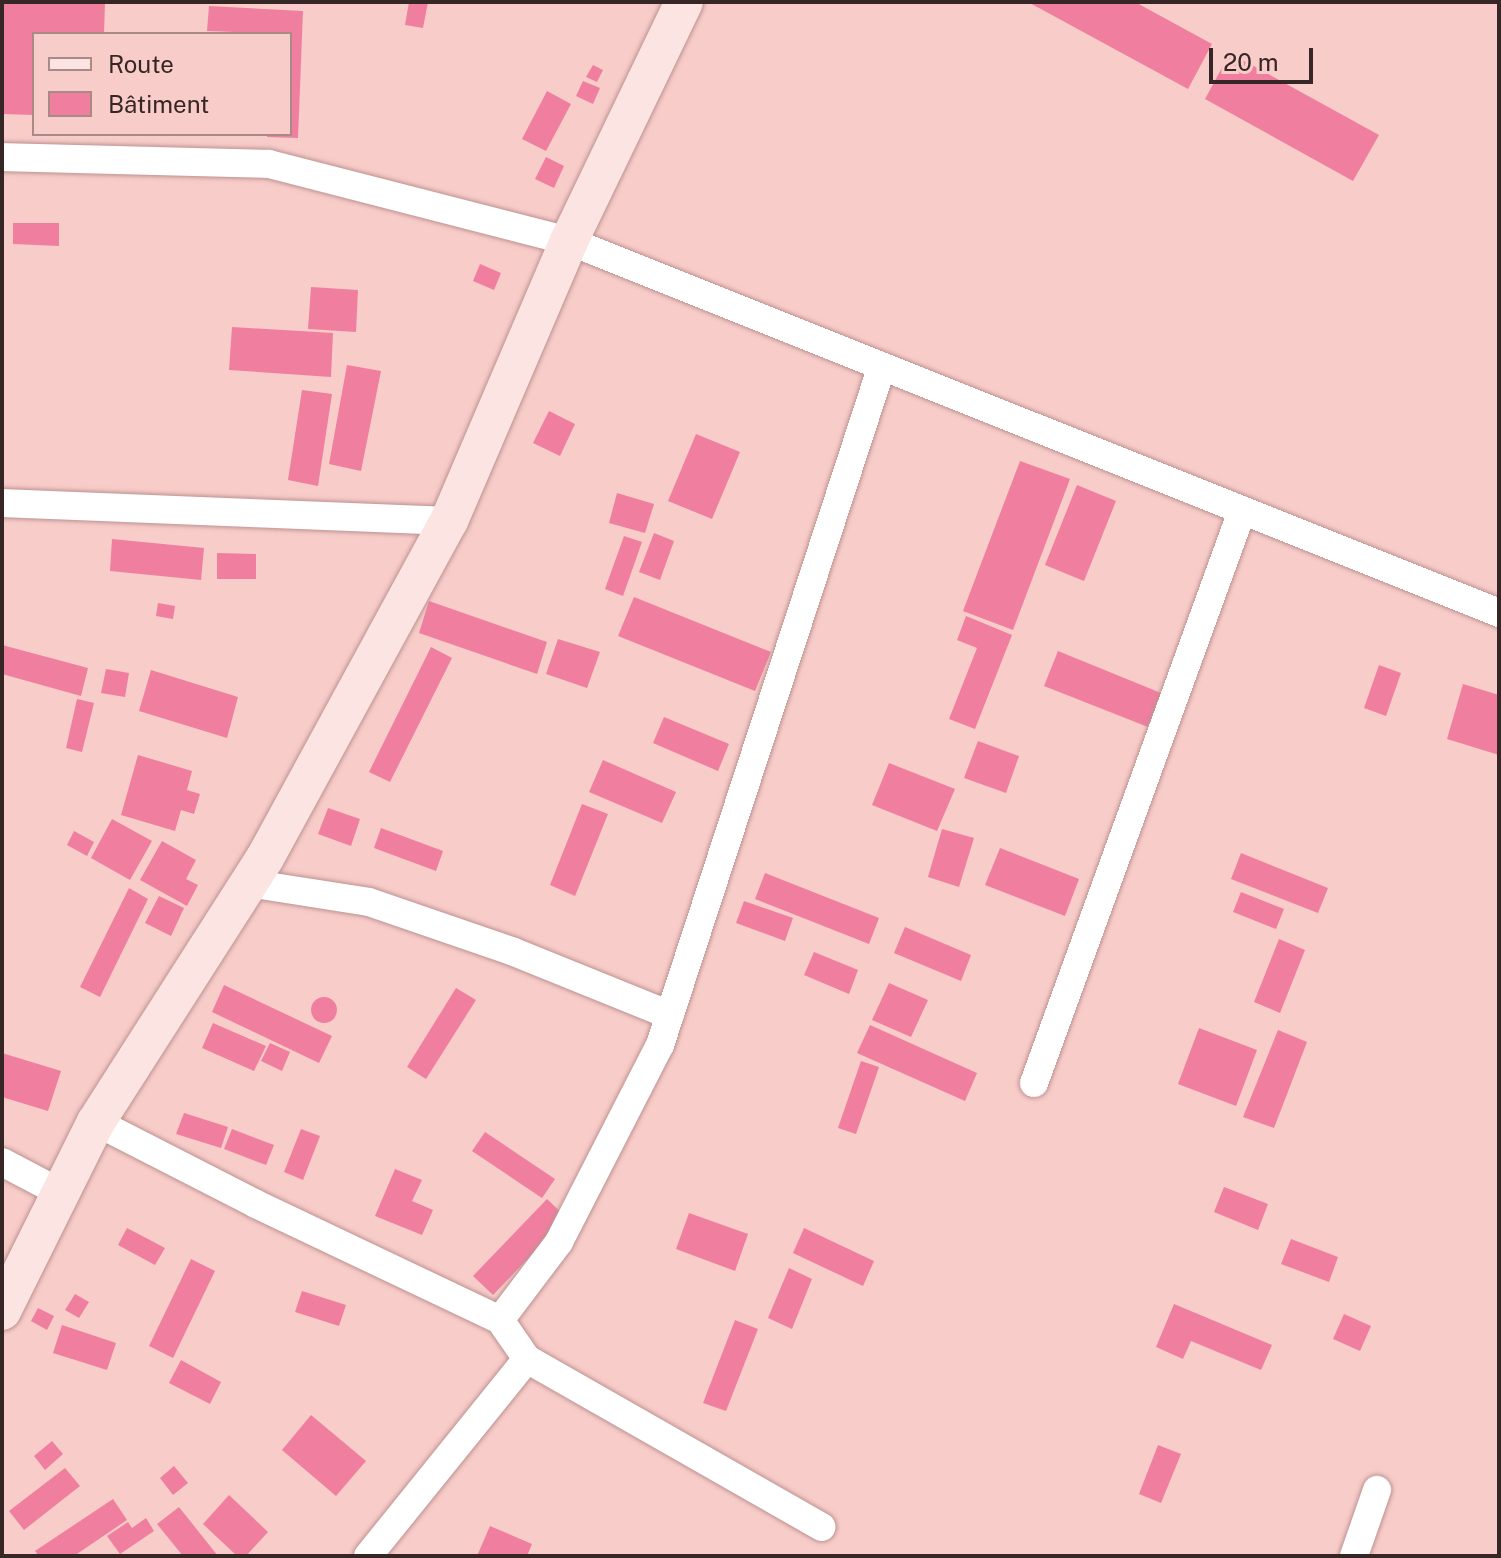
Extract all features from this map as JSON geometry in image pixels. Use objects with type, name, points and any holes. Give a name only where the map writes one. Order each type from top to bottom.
[{"type":"street","points":[[2,1311],[63,1194],[96,1122],[248,883],[449,521],[569,241],[684,2]]},
{"type":"street","points":[[2,157],[269,164],[569,241],[881,369],[1499,613]]},
{"type":"street","points":[[500,1320],[559,1242],[660,1045],[881,369]]},
{"type":"street","points":[[2,503],[449,521]]},
{"type":"street","points":[[1034,1083],[1242,511]]},
{"type":"street","points":[[248,883],[369,902],[514,952],[670,1015]]},
{"type":"street","points":[[96,1122],[256,1204],[500,1320],[527,1359],[821,1527]]},
{"type":"street","points":[[2,1162],[63,1194]]},
{"type":"street","points":[[368,1556],[527,1359]]},
{"type":"street","points":[[1354,1556],[1377,1490]]},
{"type":"building","points":[[2,2],[105,2],[104,32],[32,32],[32,115],[2,114]]},
{"type":"building","points":[[409,2],[428,2],[423,28],[405,25]]},
{"type":"building","points":[[1028,2],[1135,2],[1212,44],[1188,89]]},
{"type":"building","points":[[209,6],[303,11],[298,138],[267,137],[292,136],[292,32],[207,31]]},
{"type":"building","points":[[1230,53],[1379,135],[1353,181],[1205,99]]},
{"type":"building","points":[[593,65],[603,70],[597,82],[586,77]]},
{"type":"building","points":[[583,81],[600,88],[593,104],[576,96]]},
{"type":"building","points":[[547,91],[571,104],[546,151],[522,139]]},
{"type":"building","points":[[546,157],[564,166],[554,188],[535,179]]},
{"type":"building","points":[[13,223],[59,223],[59,246],[13,244]]},
{"type":"building","points":[[480,264],[501,273],[494,290],[473,281]]},
{"type":"building","points":[[311,287],[358,290],[356,332],[308,329]]},
{"type":"building","points":[[232,327],[333,333],[331,377],[229,370]]},
{"type":"building","points":[[347,365],[381,371],[361,471],[329,464]]},
{"type":"building","points":[[302,390],[332,394],[318,486],[288,480]]},
{"type":"building","points":[[549,411],[575,424],[560,456],[533,443]]},
{"type":"building","points":[[696,434],[740,452],[712,519],[668,501]]},
{"type":"building","points":[[1020,461],[1070,479],[1013,630],[963,611]]},
{"type":"building","points":[[1077,485],[1116,501],[1084,581],[1045,565]]},
{"type":"building","points":[[617,493],[654,504],[645,533],[609,523]]},
{"type":"building","points":[[654,533],[674,541],[660,580],[639,572]]},
{"type":"building","points":[[624,536],[642,542],[623,596],[605,589]]},
{"type":"building","points":[[112,539],[204,548],[201,580],[110,571]]},
{"type":"building","points":[[217,553],[256,554],[256,579],[217,579]]},
{"type":"building","points":[[634,597],[771,652],[755,691],[618,636]]},
{"type":"building","points":[[429,601],[547,642],[537,674],[419,633]]},
{"type":"building","points":[[158,603],[175,606],[173,619],[156,616]]},
{"type":"building","points":[[966,616],[1012,635],[975,729],[949,719],[977,648],[957,640]]},
{"type":"building","points":[[558,639],[600,652],[587,688],[546,674]]},
{"type":"building","points":[[2,645],[88,668],[81,696],[2,674]]},
{"type":"building","points":[[431,647],[452,658],[390,782],[369,772]]},
{"type":"building","points":[[1058,651],[1161,693],[1148,727],[1044,686]]},
{"type":"building","points":[[1379,665],[1401,673],[1386,716],[1364,708]]},
{"type":"building","points":[[106,669],[129,673],[125,697],[101,693]]},
{"type":"building","points":[[151,670],[238,697],[227,738],[139,711]]},
{"type":"building","points":[[1463,684],[1499,695],[1499,755],[1447,739]]},
{"type":"building","points":[[77,699],[94,703],[82,752],[66,748]]},
{"type":"building","points":[[664,717],[729,744],[718,771],[653,743]]},
{"type":"building","points":[[978,741],[1019,756],[1006,793],[964,778]]},
{"type":"building","points":[[138,755],[192,771],[187,790],[200,794],[194,814],[181,810],[175,831],[121,815]]},
{"type":"building","points":[[603,760],[676,792],[662,823],[589,792]]},
{"type":"building","points":[[889,763],[955,789],[937,831],[872,805]]},
{"type":"building","points":[[582,804],[608,814],[575,896],[550,885]]},
{"type":"building","points":[[328,808],[360,819],[351,846],[318,834]]},
{"type":"building","points":[[112,819],[152,841],[130,880],[91,858]]},
{"type":"building","points":[[381,828],[443,851],[436,871],[374,848]]},
{"type":"building","points":[[942,829],[974,838],[959,887],[928,877]]},
{"type":"building","points":[[74,831],[94,842],[87,856],[67,845]]},
{"type":"building","points":[[162,841],[196,860],[186,879],[198,885],[187,906],[140,880]]},
{"type":"building","points":[[1000,848],[1079,879],[1065,916],[985,885]]},
{"type":"building","points":[[1241,853],[1328,888],[1318,913],[1231,879]]},
{"type":"building","points":[[765,873],[879,918],[869,944],[755,899]]},
{"type":"building","points":[[129,888],[148,899],[100,997],[80,987]]},
{"type":"building","points":[[1241,892],[1284,909],[1276,929],[1233,912]]},
{"type":"building","points":[[159,896],[184,908],[171,936],[145,923]]},
{"type":"building","points":[[744,901],[793,918],[785,941],[736,923]]},
{"type":"building","points":[[905,927],[971,955],[961,981],[894,953]]},
{"type":"building","points":[[1279,939],[1305,950],[1280,1013],[1254,1002]]},
{"type":"building","points":[[814,952],[858,970],[849,994],[804,975]]},
{"type":"building","points":[[889,983],[928,1000],[911,1037],[872,1020]]},
{"type":"building","points":[[224,985],[332,1036],[319,1063],[212,1012]]},
{"type":"building","points":[[456,988],[476,1000],[426,1079],[407,1067]]},
{"type":"building","points":[[324,997],[333,1001],[337,1010],[333,1019],[324,1023],[315,1019],[311,1010],[315,1001]]},
{"type":"building","points":[[213,1023],[266,1046],[254,1071],[202,1048]]},
{"type":"building","points":[[870,1025],[977,1073],[965,1101],[857,1053]]},
{"type":"building","points":[[1199,1028],[1257,1050],[1236,1106],[1178,1084]]},
{"type":"building","points":[[1278,1030],[1307,1042],[1274,1128],[1243,1117]]},
{"type":"building","points":[[270,1043],[290,1052],[282,1071],[261,1061]]},
{"type":"building","points":[[2,1053],[61,1071],[48,1111],[2,1097]]},
{"type":"building","points":[[861,1061],[879,1067],[856,1134],[838,1128]]},
{"type":"building","points":[[184,1113],[228,1127],[221,1148],[176,1134]]},
{"type":"building","points":[[232,1129],[274,1145],[266,1165],[224,1149]]},
{"type":"building","points":[[301,1129],[320,1136],[303,1180],[284,1172]]},
{"type":"building","points":[[485,1132],[555,1179],[542,1198],[472,1151]]},
{"type":"building","points":[[395,1169],[422,1180],[412,1201],[433,1210],[422,1235],[375,1216]]},
{"type":"building","points":[[1224,1187],[1268,1204],[1258,1230],[1214,1212]]},
{"type":"building","points":[[547,1199],[567,1218],[493,1295],[473,1276]]},
{"type":"building","points":[[689,1213],[748,1234],[735,1271],[676,1249]]},
{"type":"building","points":[[127,1228],[165,1248],[155,1265],[118,1245]]},
{"type":"building","points":[[804,1228],[874,1261],[863,1286],[793,1253]]},
{"type":"building","points":[[1291,1239],[1338,1257],[1329,1282],[1281,1264]]},
{"type":"building","points":[[191,1259],[215,1271],[173,1358],[149,1346]]},
{"type":"building","points":[[789,1268],[812,1279],[792,1329],[768,1318]]},
{"type":"building","points":[[302,1291],[346,1305],[339,1326],[295,1312]]},
{"type":"building","points":[[75,1294],[89,1302],[79,1318],[65,1310]]},
{"type":"building","points":[[1174,1304],[1272,1345],[1261,1370],[1191,1341],[1183,1359],[1156,1347]]},
{"type":"building","points":[[38,1308],[54,1316],[47,1330],[31,1321]]},
{"type":"building","points":[[1344,1314],[1371,1326],[1360,1351],[1333,1339]]},
{"type":"building","points":[[735,1320],[758,1329],[726,1411],[703,1403]]},
{"type":"building","points":[[62,1325],[116,1343],[107,1370],[53,1353]]},
{"type":"building","points":[[181,1360],[221,1382],[210,1404],[169,1383]]},
{"type":"building","points":[[311,1415],[366,1461],[336,1496],[282,1450]]},
{"type":"building","points":[[52,1441],[63,1454],[45,1470],[34,1456]]},
{"type":"building","points":[[1158,1445],[1181,1454],[1161,1503],[1139,1494]]},
{"type":"building","points":[[174,1466],[188,1483],[173,1495],[160,1478]]},
{"type":"building","points":[[65,1468],[80,1486],[24,1530],[9,1511]]},
{"type":"building","points":[[229,1495],[268,1532],[246,1556],[237,1556],[203,1524]]},
{"type":"building","points":[[113,1499],[127,1520],[74,1556],[39,1556],[35,1551]]},
{"type":"building","points":[[179,1507],[218,1556],[183,1556],[157,1524]]},
{"type":"building","points":[[146,1518],[154,1531],[120,1554],[107,1536],[128,1522],[132,1528]]},
{"type":"building","points":[[490,1526],[532,1544],[527,1556],[477,1556]]}]
